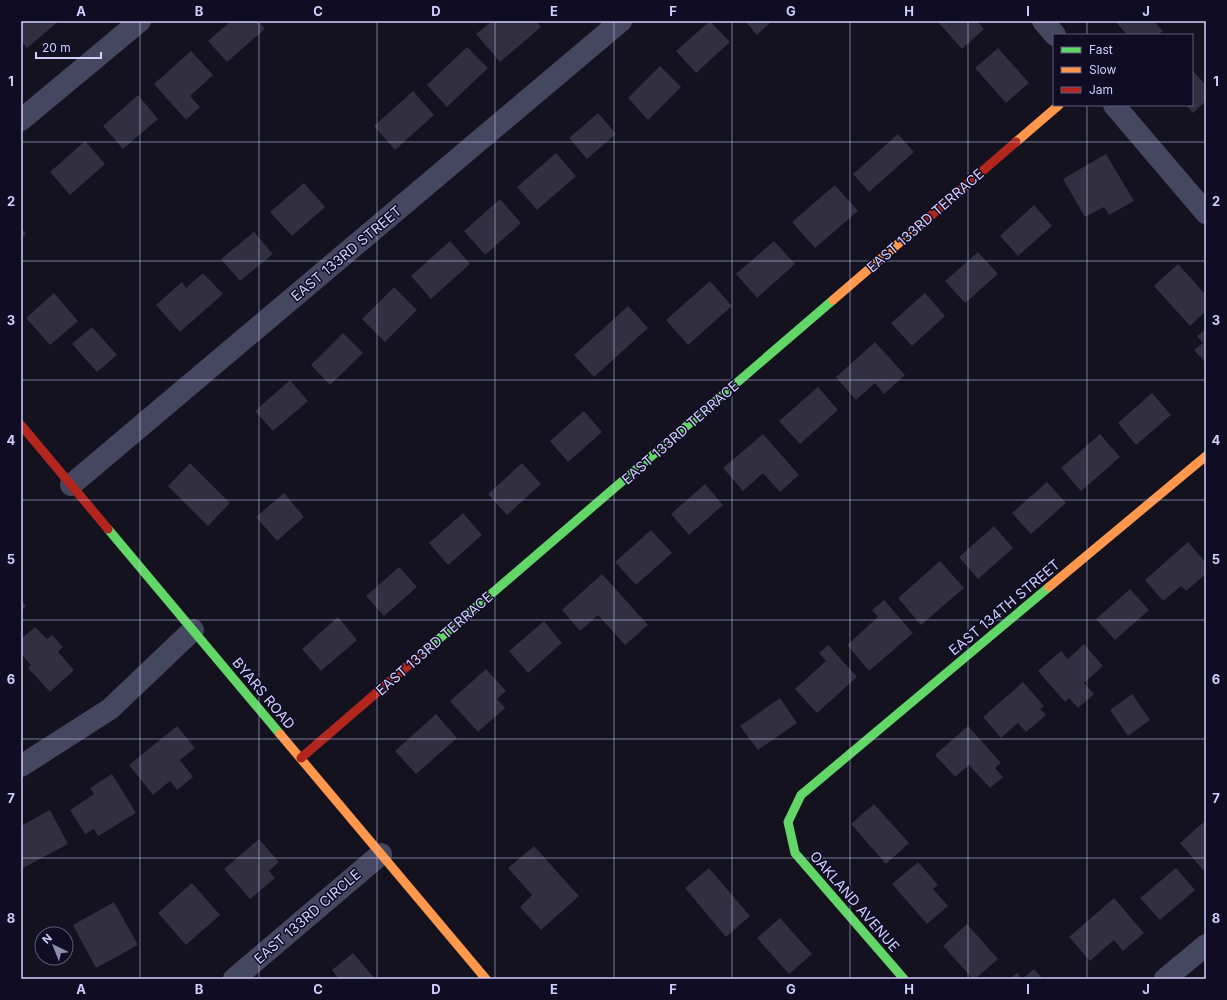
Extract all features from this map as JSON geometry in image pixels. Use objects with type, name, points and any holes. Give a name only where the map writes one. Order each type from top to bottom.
[{"type":"street","points":[[21,120],[140,21]]},
{"type":"street","name":"EAST 133RD STREET","points":[[71,485],[621,21]]},
{"type":"street","points":[[1043,21],[1054,34]]},
{"type":"street","name":"EAST 133RD TERRACE","points":[[301,758],[1058,106]]},
{"type":"street","points":[[1115,106],[1206,213]]},
{"type":"street","name":"BYARS ROAD","points":[[21,425],[486,979]]},
{"type":"street","name":"EAST 134TH STREET","points":[[821,779],[1206,456]]},
{"type":"street","points":[[21,765],[110,709],[193,630]]},
{"type":"street","name":"OAKLAND AVENUE","points":[[821,779],[801,795],[788,822],[796,853],[904,979]]},
{"type":"street","name":"EAST 133RD CIRCLE","points":[[234,979],[381,854]]},
{"type":"street","points":[[1165,979],[1206,945]]},
{"type":"building","points":[[21,21],[59,21],[27,48],[21,41]]},
{"type":"building","points":[[231,21],[258,21],[265,29],[227,62],[208,41]]},
{"type":"building","points":[[492,21],[536,21],[541,27],[500,62],[476,34]]},
{"type":"building","points":[[710,21],[730,42],[696,73],[676,51]]},
{"type":"building","points":[[745,21],[768,21],[770,23],[757,35]]},
{"type":"building","points":[[937,21],[977,21],[984,29],[962,49]]},
{"type":"building","points":[[1115,21],[1154,21],[1163,31],[1159,34],[1126,34]]},
{"type":"building","points":[[467,47],[488,68],[447,107],[427,85]]},
{"type":"building","points":[[998,48],[1029,83],[1006,103],[975,68]]},
{"type":"building","points":[[191,51],[213,75],[190,96],[200,107],[186,120],[154,84]]},
{"type":"building","points":[[660,66],[681,87],[648,120],[628,98]]},
{"type":"building","points":[[1193,71],[1206,85],[1206,101],[1193,113],[1187,106],[1193,106]]},
{"type":"building","points":[[413,91],[434,115],[395,150],[374,126]]},
{"type":"building","points":[[138,95],[158,119],[123,149],[103,126]]},
{"type":"building","points":[[598,113],[616,134],[587,159],[569,138]]},
{"type":"building","points":[[898,134],[914,152],[869,192],[853,174]]},
{"type":"building","points":[[85,141],[105,164],[70,195],[50,172]]},
{"type":"building","points":[[556,153],[576,176],[537,210],[517,187]]},
{"type":"building","points":[[1106,154],[1134,201],[1109,215],[1104,207],[1085,217],[1063,179]]},
{"type":"building","points":[[304,183],[325,207],[292,236],[270,212]]},
{"type":"building","points":[[835,185],[858,211],[815,248],[792,222]]},
{"type":"building","points":[[500,199],[521,223],[485,255],[464,231]]},
{"type":"building","points":[[1034,205],[1052,226],[1018,256],[1000,236]]},
{"type":"building","points":[[21,228],[26,234],[21,238]]},
{"type":"building","points":[[254,232],[273,254],[240,281],[221,259]]},
{"type":"building","points":[[450,241],[470,264],[431,299],[411,276]]},
{"type":"building","points":[[774,241],[795,264],[757,298],[736,274]]},
{"type":"building","points":[[978,252],[998,274],[965,303],[945,281]]},
{"type":"building","points":[[1178,264],[1206,295],[1206,311],[1190,326],[1154,286]]},
{"type":"building","points":[[203,273],[223,294],[180,332],[156,305],[182,282],[186,288]]},
{"type":"building","points":[[710,281],[732,306],[688,345],[666,320]]},
{"type":"building","points":[[394,287],[417,310],[385,342],[362,319]]},
{"type":"building","points":[[54,293],[78,321],[50,345],[26,318]]},
{"type":"building","points":[[925,293],[945,316],[912,346],[891,323]]},
{"type":"building","points":[[628,306],[648,328],[594,377],[574,355]]},
{"type":"building","points":[[92,327],[117,355],[97,372],[72,344]]},
{"type":"building","points":[[1206,329],[1206,363],[1194,350],[1203,343],[1197,336]]},
{"type":"building","points":[[343,333],[363,353],[330,385],[311,365]]},
{"type":"building","points":[[875,342],[905,375],[884,394],[875,383],[856,400],[836,377]]},
{"type":"building","points":[[290,380],[308,401],[273,431],[255,411]]},
{"type":"building","points":[[818,387],[838,410],[800,444],[779,421]]},
{"type":"building","points":[[1152,393],[1171,415],[1136,445],[1118,423]]},
{"type":"building","points":[[584,411],[602,432],[568,462],[550,441]]},
{"type":"building","points":[[763,434],[799,475],[780,492],[763,473],[743,491],[723,468]]},
{"type":"building","points":[[1100,434],[1120,457],[1081,491],[1061,468]]},
{"type":"building","points":[[190,463],[230,503],[208,526],[168,486]]},
{"type":"building","points":[[522,463],[541,484],[507,515],[488,494]]},
{"type":"building","points":[[1047,482],[1066,503],[1031,534],[1012,513]]},
{"type":"building","points":[[705,484],[723,505],[689,535],[671,514]]},
{"type":"building","points":[[284,493],[304,517],[277,541],[256,517]]},
{"type":"building","points":[[463,513],[482,535],[448,565],[429,543]]},
{"type":"building","points":[[994,526],[1013,548],[978,579],[959,557]]},
{"type":"building","points":[[651,530],[672,553],[636,585],[615,562]]},
{"type":"building","points":[[1188,542],[1206,563],[1206,574],[1186,591],[1181,586],[1163,601],[1145,580]]},
{"type":"building","points":[[940,561],[964,588],[921,625],[898,598]]},
{"type":"building","points":[[399,567],[417,587],[384,616],[366,596]]},
{"type":"building","points":[[602,574],[648,625],[625,645],[598,615],[580,631],[562,610]]},
{"type":"building","points":[[1130,589],[1149,610],[1115,640],[1096,619]]},
{"type":"building","points":[[21,600],[26,606],[21,611]]},
{"type":"building","points":[[884,600],[913,633],[869,671],[847,645],[878,617],[872,610]]},
{"type":"building","points":[[338,617],[357,640],[321,671],[302,649]]},
{"type":"building","points":[[544,621],[562,643],[528,673],[509,651]]},
{"type":"building","points":[[35,627],[47,639],[52,635],[63,647],[58,652],[74,670],[50,692],[28,668],[31,665],[21,654],[21,639]]},
{"type":"building","points":[[1084,644],[1103,666],[1084,683],[1094,694],[1078,708],[1069,698],[1065,702],[1038,671],[1061,651],[1068,659]]},
{"type":"building","points":[[828,645],[857,677],[817,713],[795,689],[826,661],[819,653]]},
{"type":"building","points":[[486,669],[506,691],[497,699],[505,708],[478,732],[450,701]]},
{"type":"building","points":[[1023,682],[1044,706],[1040,709],[1046,715],[1026,732],[1018,723],[1001,738],[983,717]]},
{"type":"building","points":[[1132,694],[1150,720],[1128,736],[1110,710]]},
{"type":"building","points":[[780,698],[797,723],[758,750],[740,726]]},
{"type":"building","points":[[436,714],[457,738],[416,774],[395,751]]},
{"type":"building","points":[[177,726],[195,748],[180,760],[193,777],[177,790],[170,781],[153,795],[129,765]]},
{"type":"building","points":[[968,726],[1001,763],[995,768],[1003,777],[990,788],[969,765],[955,777],[935,755]]},
{"type":"building","points":[[112,774],[136,813],[98,836],[94,829],[85,834],[70,810],[94,794],[90,788]]},
{"type":"building","points":[[874,804],[909,843],[886,864],[851,824]]},
{"type":"building","points":[[50,810],[68,844],[21,869],[21,826]]},
{"type":"building","points":[[1206,820],[1206,868],[1203,870],[1180,843]]},
{"type":"building","points":[[259,839],[279,862],[269,871],[275,878],[250,899],[224,869]]},
{"type":"building","points":[[534,846],[579,896],[541,930],[520,907],[532,895],[508,868]]},
{"type":"building","points":[[918,862],[938,885],[933,889],[948,906],[927,924],[892,884]]},
{"type":"building","points":[[709,868],[750,916],[726,937],[685,888]]},
{"type":"building","points":[[1176,868],[1195,890],[1160,920],[1140,898]]},
{"type":"building","points":[[192,883],[220,915],[186,945],[158,913]]},
{"type":"building","points":[[1114,898],[1144,933],[1123,951],[1114,940],[1090,961],[1069,937]]},
{"type":"building","points":[[114,902],[138,945],[96,968],[73,925]]},
{"type":"building","points":[[780,918],[812,954],[789,974],[757,938]]},
{"type":"building","points":[[967,924],[998,959],[975,979],[973,979],[943,946]]},
{"type":"building","points":[[353,953],[375,979],[337,979],[338,978],[332,970]]},
{"type":"building","points":[[1034,969],[1043,979],[1022,979]]},
{"type":"building","points":[[1017,973],[1022,979],[1009,979]]},
{"type":"traffic: fast","points":[[419,656],[833,300]]},
{"type":"traffic: fast","points":[[108,529],[280,734]]},
{"type":"traffic: fast","points":[[904,979],[795,853],[788,822],[801,795],[1049,587]]},
{"type":"traffic: slow","points":[[1016,142],[1058,106]]},
{"type":"traffic: slow","points":[[833,300],[927,219]]},
{"type":"traffic: slow","points":[[1049,587],[1206,456]]},
{"type":"traffic: slow","points":[[280,734],[486,979]]},
{"type":"traffic: jam","points":[[927,219],[1016,142]]},
{"type":"traffic: jam","points":[[21,425],[108,529]]},
{"type":"traffic: jam","points":[[301,758],[419,656]]}]
